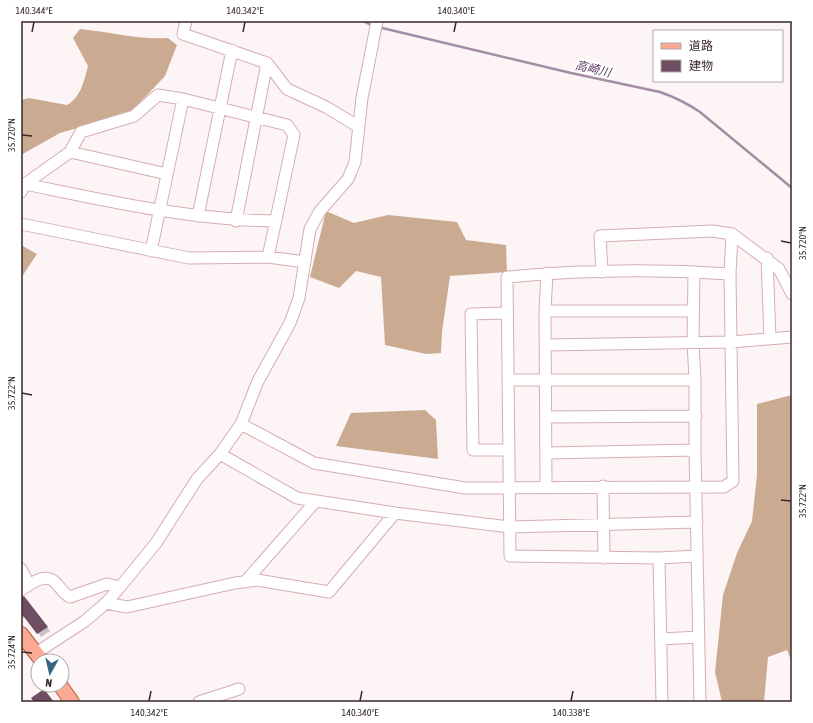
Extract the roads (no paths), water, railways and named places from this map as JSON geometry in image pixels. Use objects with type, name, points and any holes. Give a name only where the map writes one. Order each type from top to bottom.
[{"type":"main road","points":[[21,634],[36,653]]},
{"type":"main road","points":[[66,693],[72,702]]},
{"type":"street","points":[[186,21],[183,34],[267,63],[287,89],[326,107],[359,127]]},
{"type":"street","points":[[44,653],[106,603],[120,587],[156,543],[197,479],[220,454],[241,424],[258,381],[290,323],[299,298],[310,229],[320,211],[348,179],[355,162],[362,98],[377,21]]},
{"type":"street","points":[[198,216],[232,50]]},
{"type":"street","points":[[236,220],[258,118],[267,63]]},
{"type":"street","points":[[23,188],[70,152],[81,132],[134,116],[158,95],[183,99],[287,125],[294,135],[268,257]]},
{"type":"street","points":[[151,250],[183,99]]},
{"type":"street","points":[[70,152],[167,174]]},
{"type":"street","points":[[23,188],[198,216],[236,220],[276,221]]},
{"type":"street","points":[[21,224],[189,258],[268,257],[305,262]]},
{"type":"street","points":[[602,272],[600,236],[712,231],[732,234],[767,258],[779,269],[792,294]]},
{"type":"street","points":[[241,424],[314,463],[465,488],[603,486],[724,487],[733,480],[730,274],[732,234]]},
{"type":"street","points":[[767,258],[770,340]]},
{"type":"street","points":[[697,556],[604,558],[510,556],[506,313],[507,277],[547,273],[602,272],[694,272],[730,274]]},
{"type":"street","points":[[694,272],[693,342],[696,416],[696,522],[700,702]]},
{"type":"street","points":[[546,487],[547,417],[545,311],[547,273]]},
{"type":"street","points":[[545,311],[693,310]]},
{"type":"street","points":[[506,313],[471,314],[472,450],[508,450]]},
{"type":"street","points":[[545,345],[731,342],[792,337]]},
{"type":"street","points":[[508,380],[695,380]]},
{"type":"street","points":[[547,417],[696,416]]},
{"type":"street","points":[[547,453],[695,450]]},
{"type":"street","points":[[220,454],[297,498],[395,513],[510,527],[696,522]]},
{"type":"street","points":[[603,486],[604,558]]},
{"type":"street","points":[[245,582],[316,501]]},
{"type":"street","points":[[106,603],[127,607],[257,580],[329,592],[395,513]]},
{"type":"street","points":[[659,558],[662,702]]},
{"type":"street","points":[[21,569],[25,588],[42,578],[52,578],[65,595],[70,597],[107,584],[120,587]]},
{"type":"street","points":[[661,639],[699,637]]},
{"type":"street","points":[[199,702],[239,688]]},
{"type":"waterway","name":"高崎川","points":[[363,21],[373,26]]},
{"type":"waterway","name":"高崎川","points":[[378,27],[571,73],[660,92],[675,98],[700,112],[792,188]]}]
